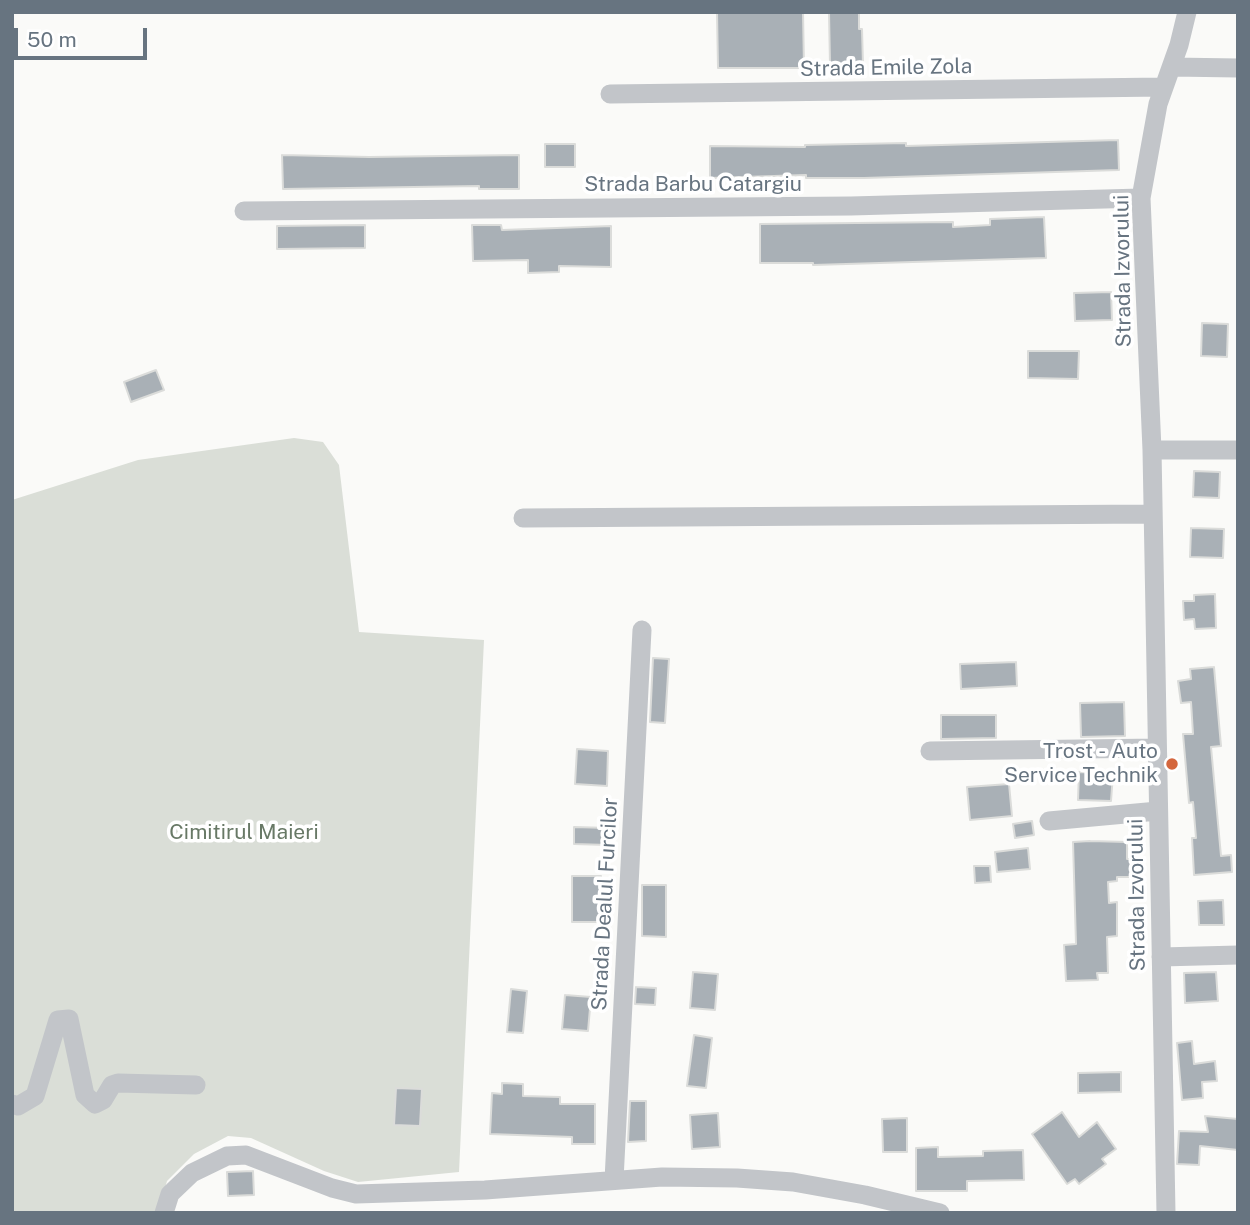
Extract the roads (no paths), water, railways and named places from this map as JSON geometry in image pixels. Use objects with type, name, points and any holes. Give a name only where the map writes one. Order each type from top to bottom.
[{"type":"street","name":"Strada Izvorului","points":[[1166,1213],[1152,450],[1142,198],[1158,104],[1172,67],[1187,12]]},
{"type":"street","points":[[1172,67],[1238,68]]},
{"type":"street","name":"Strada Emile Zola","points":[[610,94],[1164,87]]},
{"type":"street","name":"Strada Barbu Catargiu","points":[[244,211],[852,206],[1142,198]]},
{"type":"street","points":[[1152,450],[1238,450]]},
{"type":"street","points":[[523,518],[1153,514]]},
{"type":"street","name":"Strada Dealul Furcilor","points":[[614,1180],[642,630]]},
{"type":"street","points":[[930,751],[1157,748]]},
{"type":"street","points":[[1049,821],[1158,811]]},
{"type":"street","points":[[1161,957],[1238,955]]},
{"type":"street","points":[[12,1104],[18,1106],[35,1096],[58,1020],[69,1019],[85,1095],[95,1104],[103,1100],[112,1085],[118,1083],[196,1085]]},
{"type":"street","points":[[164,1213],[170,1194],[192,1173],[227,1156],[246,1155],[332,1188],[356,1194],[472,1191],[662,1177],[737,1178],[793,1182],[865,1195],[940,1213]]},
{"type":"place","name":"Trost - Auto Service Technik","points":[[1172,764]]},
{"type":"park label","name":"Cimitirul Maieri","points":[[244,833]]}]
